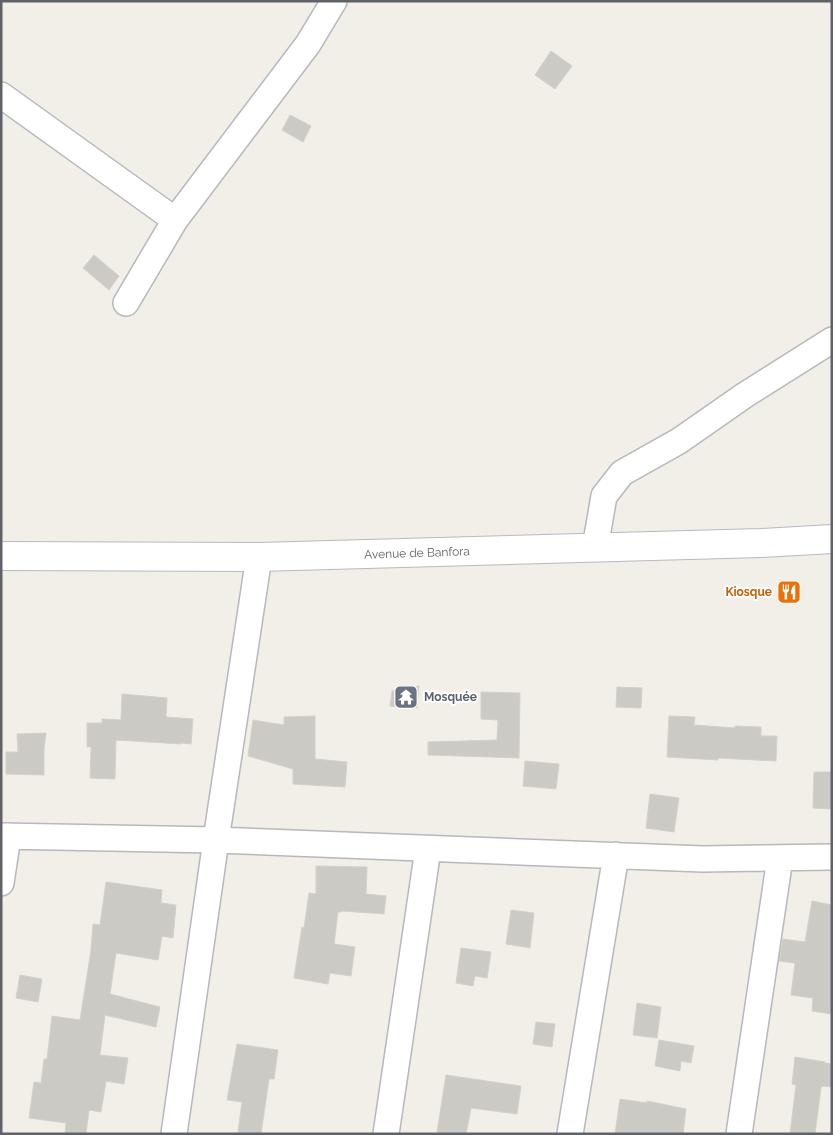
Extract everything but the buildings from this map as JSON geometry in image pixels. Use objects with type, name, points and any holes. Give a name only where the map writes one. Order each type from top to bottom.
[{"type":"main road","name":"Avenue de Banfora","points":[[1,556],[259,557],[762,543],[832,539]]},
{"type":"street","points":[[126,303],[175,220],[308,44],[334,1]]},
{"type":"street","points":[[1,95],[175,220]]},
{"type":"street","points":[[596,548],[604,496],[622,473],[679,441],[745,395],[832,340]]},
{"type":"street","points":[[174,1134],[259,557]]},
{"type":"street","points":[[1,883],[5,836],[216,840],[703,859],[832,857]]},
{"type":"street","points":[[386,1134],[428,849]]},
{"type":"street","points":[[570,1134],[616,856]]},
{"type":"street","points":[[739,1134],[780,858]]},
{"type":"place","name":"Kiosque","points":[[789,592]]},
{"type":"place","name":"Mosquée","points":[[406,697]]}]
